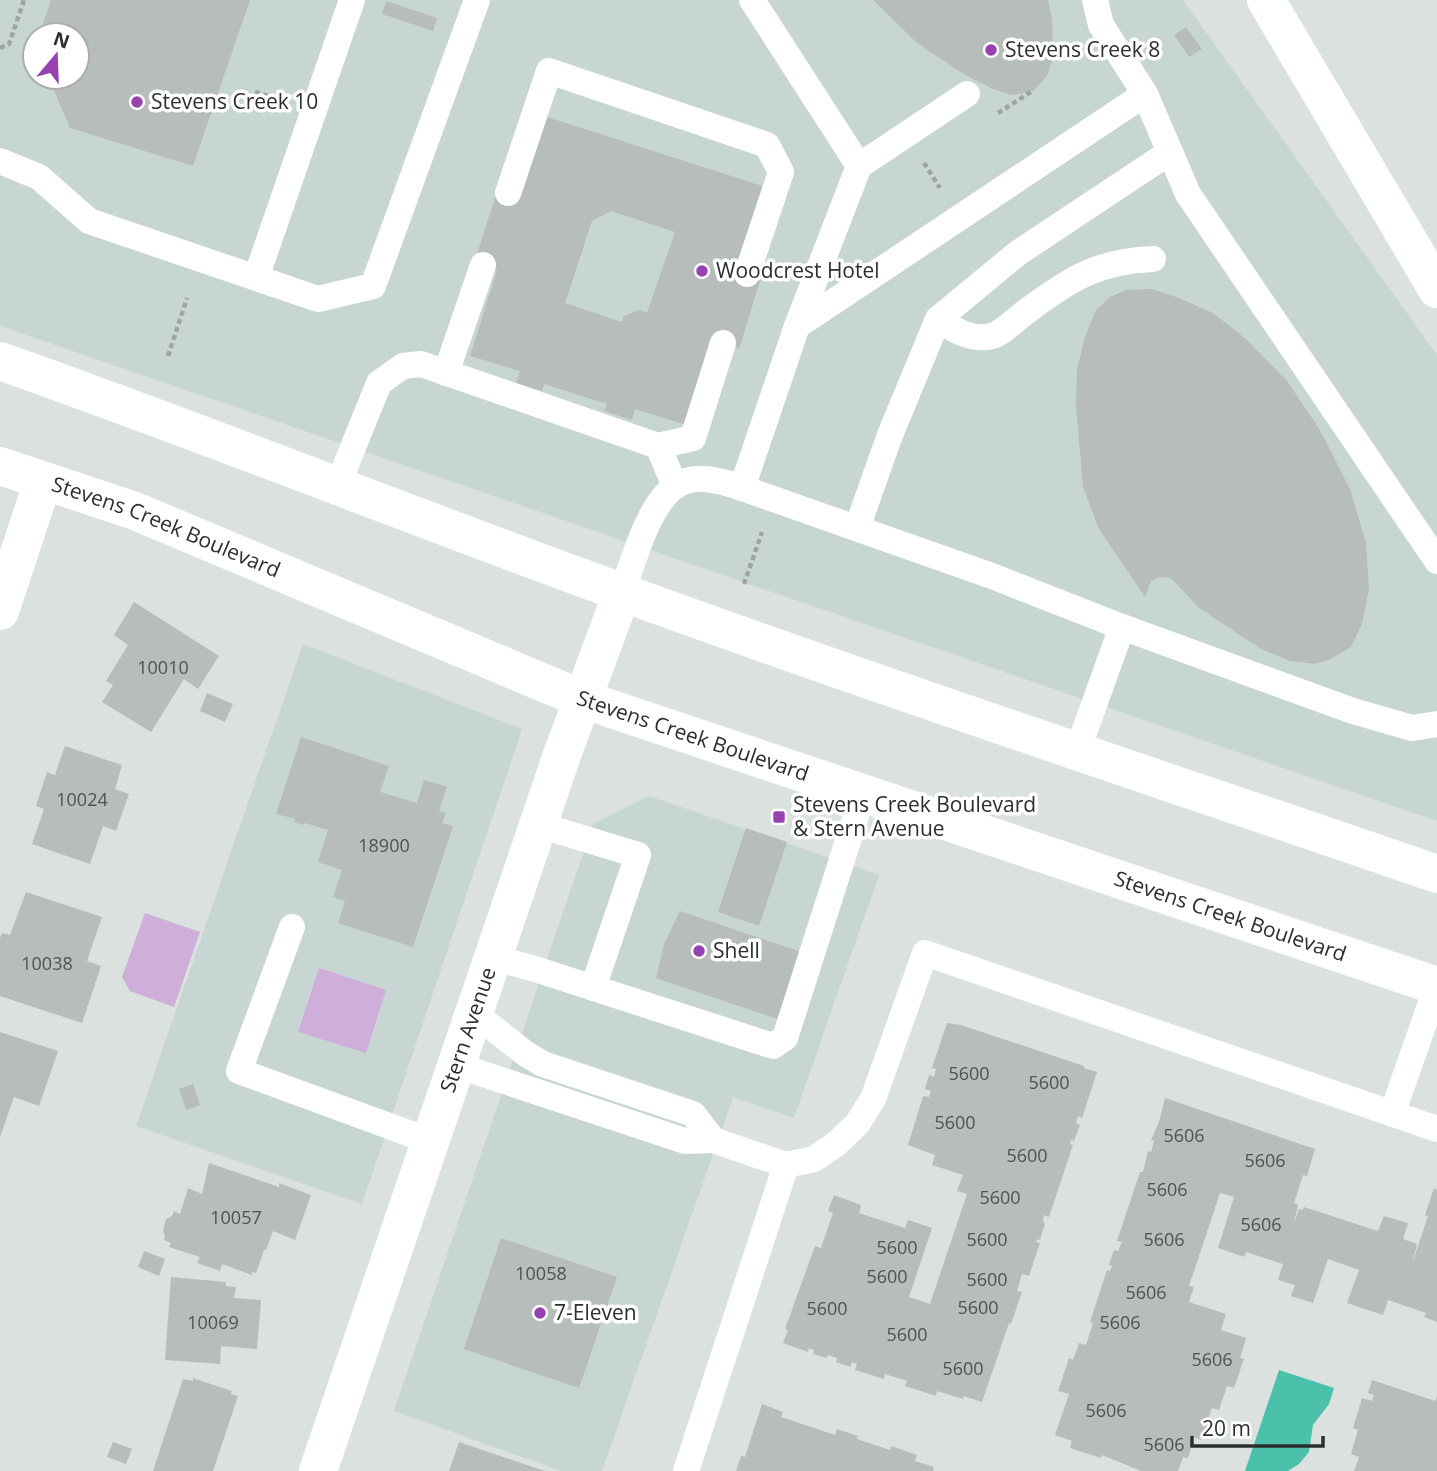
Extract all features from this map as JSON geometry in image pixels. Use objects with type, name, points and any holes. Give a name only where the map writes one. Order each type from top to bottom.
[{"type":"main road","points":[[1266,0],[1437,289]]},
{"type":"main road","points":[[0,361],[133,408],[622,593],[1437,874]]},
{"type":"main road","name":"Stevens Creek Boulevard","points":[[0,466],[135,511],[582,699],[1437,986]]},
{"type":"main road","points":[[0,611],[43,481]]},
{"type":"main road","name":"Stern Avenue","points":[[318,1471],[492,957],[622,593]]},
{"type":"lane","points":[[256,278],[352,0]]},
{"type":"lane","points":[[0,161],[39,177],[89,221],[318,299],[373,286],[477,0]]},
{"type":"lane","points":[[752,0],[859,166]]},
{"type":"lane","points":[[1095,0],[1101,25],[1145,94],[1188,194],[1437,561]]},
{"type":"lane","points":[[509,193],[549,71],[767,145],[780,172],[747,274]]},
{"type":"lane","points":[[742,488],[797,326],[859,166],[967,94]]},
{"type":"lane","points":[[797,326],[1145,94]]},
{"type":"lane","points":[[857,528],[890,435],[938,319],[1018,253],[1170,152]]},
{"type":"lane","points":[[938,319],[963,335],[993,336],[1044,298],[1096,267],[1124,260],[1153,259]]},
{"type":"lane","points":[[446,373],[484,265]]},
{"type":"lane","points":[[337,487],[379,383],[403,366],[421,364],[658,446],[693,438],[723,343]]},
{"type":"lane","points":[[658,446],[675,486]]},
{"type":"lane","points":[[622,593],[643,533],[662,501],[675,486],[697,479],[719,480],[992,576],[1122,627],[1353,711],[1412,728],[1437,724]]},
{"type":"lane","points":[[1077,752],[1122,627]]},
{"type":"lane","points":[[492,957],[773,1046],[785,1038],[863,794]]},
{"type":"lane","points":[[538,825],[638,855],[593,988]]},
{"type":"lane","points":[[292,927],[239,1071],[430,1142]]},
{"type":"lane","points":[[456,1065],[685,1140],[713,1140],[786,1165],[814,1159],[857,1125],[873,1099],[925,953],[1437,1129]]},
{"type":"lane","points":[[1392,1114],[1437,986]]},
{"type":"lane","points":[[474,1013],[542,1064],[693,1114],[713,1140]]},
{"type":"lane","points":[[686,1471],[786,1165]]},
{"type":"path","points":[[0,48],[9,44],[24,0]]},
{"type":"path","points":[[168,356],[187,298]]},
{"type":"path","points":[[744,584],[764,524]]},
{"type":"shaded area","points":[[0,0],[1183,0],[1437,355],[1437,821],[0,326]]},
{"type":"shaded area","points":[[303,644],[522,729],[362,1204],[136,1126]]},
{"type":"shaded area","points":[[649,796],[879,875],[794,1118],[733,1097],[602,1471],[561,1471],[394,1411],[593,824]]},
{"type":"shaded area","points":[[145,913],[200,932],[174,1007],[130,991],[122,977]]},
{"type":"shaded area","points":[[319,968],[386,990],[366,1053],[298,1032]]},
{"type":"shaded area","points":[[1279,1370],[1334,1388],[1329,1404],[1313,1425],[1309,1452],[1299,1464],[1288,1471],[1245,1471]]},
{"type":"building","name":"Stevens Creek 10","points":[[51,0],[250,0],[193,166],[70,128],[54,91],[91,91],[91,21],[44,21]]},
{"type":"building","name":"Stevens Creek 8","points":[[873,0],[1048,0],[1052,18],[1053,58],[1047,76],[1034,90],[1022,94],[1011,95],[993,89],[965,75],[917,43]]},
{"type":"building","points":[[386,1],[437,18],[433,31],[382,14]]},
{"type":"building","points":[[1186,27],[1202,49],[1189,57],[1174,35]]},
{"type":"building","name":"Woodcrest Hotel","points":[[547,117],[769,188],[747,274],[761,278],[739,349],[720,342],[693,427],[635,409],[632,420],[604,411],[607,404],[544,384],[542,391],[516,383],[520,371],[470,356],[497,270],[474,263],[498,189],[521,197]],"holes":[[[611,211],[675,232],[647,313],[639,310],[624,316],[622,322],[565,303],[592,221]]]},
{"type":"building","points":[[1152,289],[1213,313],[1246,339],[1287,381],[1320,430],[1350,489],[1366,543],[1369,588],[1362,624],[1351,647],[1331,659],[1315,664],[1290,661],[1261,649],[1198,607],[1171,578],[1160,577],[1151,581],[1145,597],[1099,529],[1083,487],[1076,406],[1077,369],[1085,337],[1096,310],[1110,297],[1126,290]]},
{"type":"building","points":[[134,602],[219,656],[198,689],[184,679],[151,732],[102,702],[113,685],[106,681],[128,645],[114,635]]},
{"type":"building","points":[[207,693],[233,704],[225,722],[200,711]]},
{"type":"building","points":[[301,737],[389,766],[380,792],[417,803],[424,780],[447,787],[439,811],[446,813],[442,823],[453,826],[413,947],[338,923],[345,901],[333,897],[342,870],[318,862],[328,830],[294,822],[295,819],[276,814]]},
{"type":"building","points":[[65,746],[122,765],[115,789],[129,794],[116,831],[103,826],[90,864],[32,844],[44,809],[36,806],[47,772],[55,775]]},
{"type":"building","points":[[746,828],[787,842],[759,926],[718,912]]},
{"type":"building","points":[[26,892],[102,917],[87,961],[101,966],[82,1023],[0,996],[0,938],[2,933],[10,935]]},
{"type":"building","points":[[680,911],[801,952],[792,986],[777,1019],[656,978],[664,944]]},
{"type":"building","points":[[947,1023],[961,1025],[1097,1072],[1082,1118],[1078,1116],[1076,1123],[1080,1125],[1074,1141],[1071,1140],[1070,1144],[1073,1145],[1049,1217],[1044,1215],[1045,1223],[1040,1240],[1037,1239],[1036,1242],[1040,1243],[1029,1276],[1022,1274],[1017,1291],[1022,1292],[982,1402],[937,1391],[936,1396],[905,1386],[907,1381],[885,1374],[884,1379],[855,1370],[857,1364],[852,1362],[850,1367],[836,1362],[837,1358],[828,1355],[826,1358],[813,1354],[814,1350],[809,1348],[808,1352],[783,1343],[788,1330],[785,1329],[815,1246],[821,1248],[833,1213],[828,1211],[834,1195],[861,1205],[859,1213],[905,1228],[908,1220],[932,1228],[909,1297],[930,1304],[967,1194],[957,1191],[963,1175],[932,1165],[935,1155],[908,1145],[923,1096],[929,1097],[931,1091],[925,1089],[929,1075],[934,1077],[936,1069],[932,1068]]},
{"type":"building","points":[[0,1032],[58,1051],[39,1106],[14,1097],[0,1137]]},
{"type":"building","points":[[193,1084],[200,1105],[186,1110],[179,1089]]},
{"type":"building","points":[[1165,1098],[1315,1149],[1307,1176],[1303,1175],[1294,1203],[1298,1205],[1294,1224],[1299,1209],[1303,1210],[1304,1207],[1378,1231],[1384,1216],[1408,1223],[1403,1239],[1417,1244],[1412,1264],[1434,1188],[1437,1190],[1437,1322],[1424,1317],[1426,1313],[1388,1300],[1383,1315],[1347,1303],[1359,1270],[1328,1259],[1313,1303],[1291,1296],[1295,1285],[1278,1280],[1283,1264],[1246,1252],[1244,1257],[1218,1248],[1234,1197],[1220,1193],[1189,1286],[1194,1287],[1189,1302],[1226,1314],[1221,1330],[1246,1338],[1240,1358],[1244,1359],[1234,1388],[1227,1386],[1219,1410],[1212,1408],[1201,1440],[1194,1437],[1188,1458],[1183,1457],[1178,1471],[1141,1471],[1102,1455],[1101,1458],[1070,1448],[1072,1441],[1055,1435],[1069,1394],[1058,1391],[1069,1358],[1073,1360],[1079,1343],[1086,1345],[1093,1323],[1090,1322],[1107,1270],[1110,1271],[1112,1266],[1109,1265],[1114,1250],[1118,1251],[1122,1242],[1117,1241],[1140,1172],[1143,1172],[1148,1151],[1151,1152],[1154,1141],[1151,1140]]},
{"type":"building","points":[[209,1163],[311,1195],[295,1240],[273,1231],[256,1273],[252,1272],[252,1275],[222,1264],[220,1271],[197,1263],[200,1257],[169,1247],[171,1243],[164,1240],[166,1219],[172,1216],[174,1211],[180,1214],[188,1188],[202,1194]]},
{"type":"building","name":"7-Eleven","points":[[501,1238],[617,1277],[579,1388],[464,1349]]},
{"type":"building","points":[[144,1251],[165,1259],[159,1276],[138,1267]]},
{"type":"building","points":[[171,1277],[226,1282],[226,1286],[236,1287],[234,1298],[261,1300],[257,1349],[221,1346],[220,1364],[165,1360]]},
{"type":"building","points":[[193,1378],[232,1391],[231,1394],[238,1396],[213,1471],[153,1471],[183,1379],[193,1381]]},
{"type":"building","points":[[1372,1380],[1435,1401],[1437,1396],[1437,1471],[1354,1471],[1359,1457],[1351,1454],[1358,1430],[1353,1428],[1362,1398],[1372,1401],[1374,1395],[1368,1393]]},
{"type":"building","points":[[762,1404],[783,1412],[781,1417],[835,1435],[837,1429],[890,1450],[891,1446],[917,1455],[915,1461],[934,1467],[933,1471],[736,1471],[741,1456],[745,1457]]},
{"type":"building","points":[[113,1442],[132,1449],[126,1464],[107,1457]]},
{"type":"building","points":[[459,1442],[545,1471],[449,1471]]},
{"type":"place","name":"Stevens Creek 8","points":[[991,50]]},
{"type":"place","name":"Stevens Creek 10","points":[[137,102]]},
{"type":"place","name":"Woodcrest Hotel","points":[[702,271]]},
{"type":"place","name":"Stevens Creek Boulevard & Stern Avenue","points":[[779,817]]},
{"type":"place","name":"Shell","points":[[699,951]]},
{"type":"place","name":"7-Eleven","points":[[540,1313]]}]
